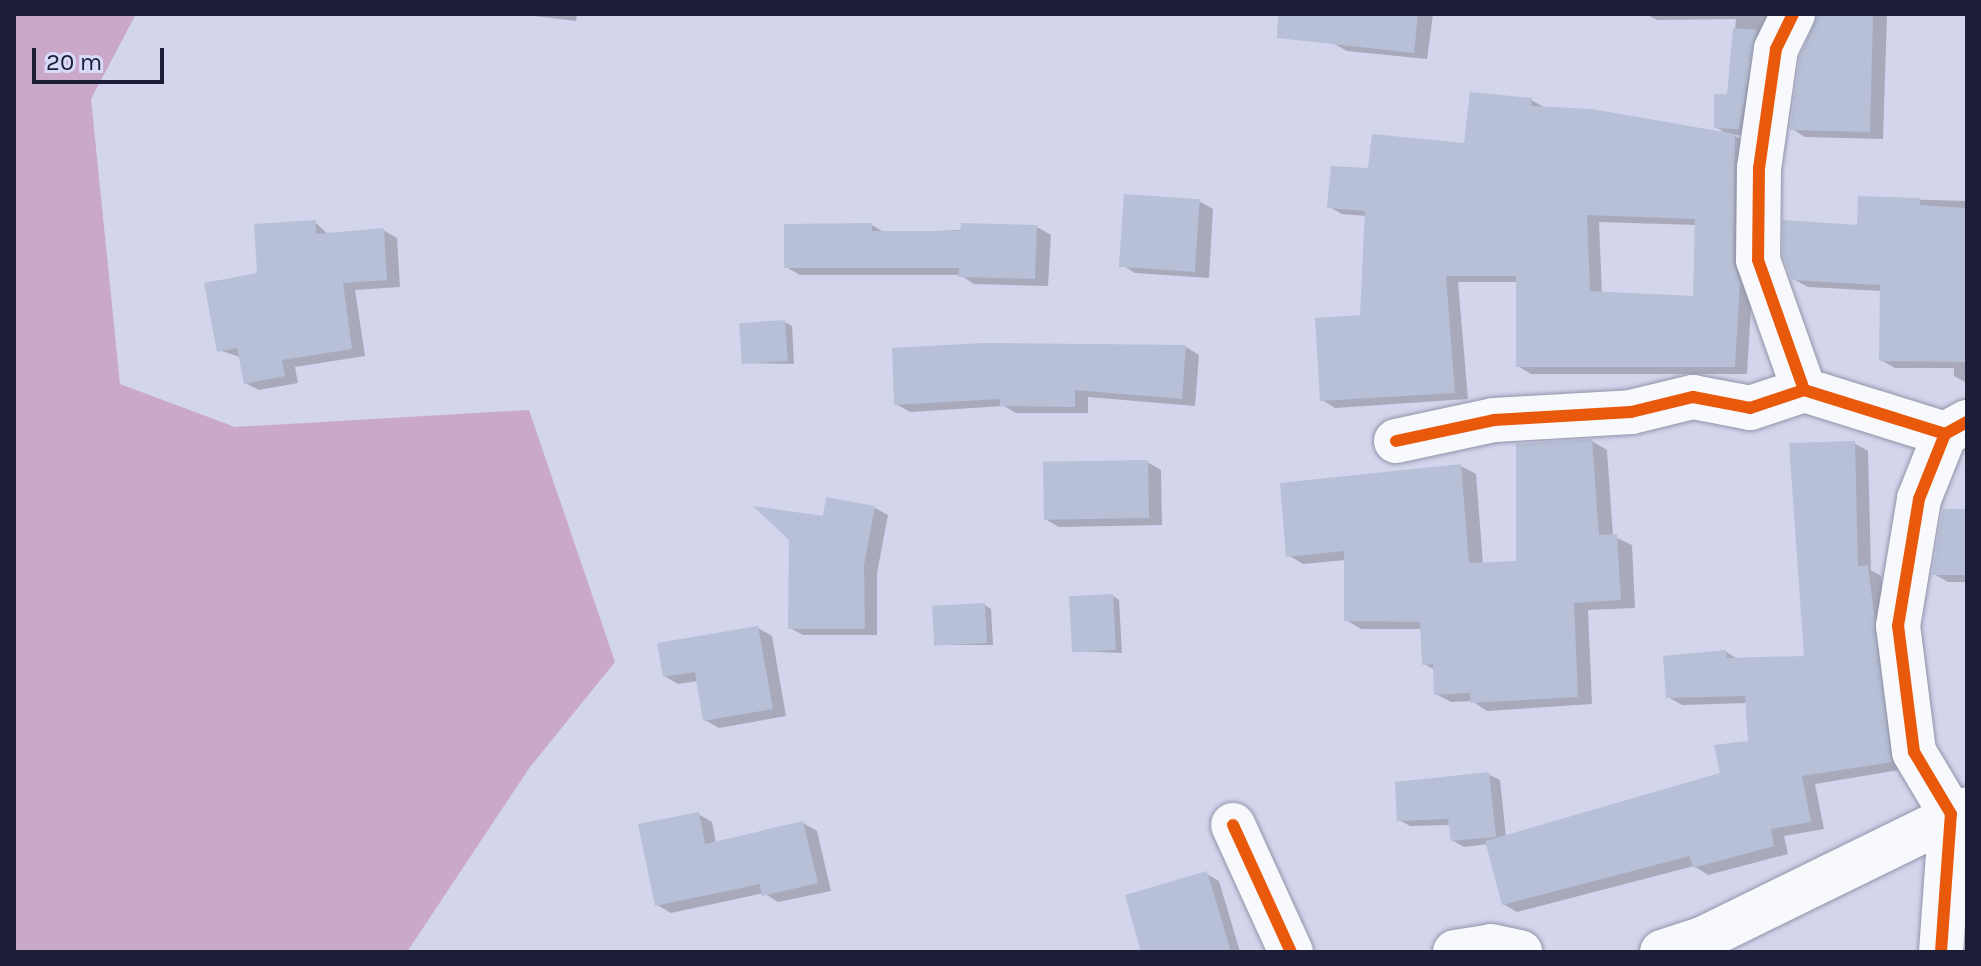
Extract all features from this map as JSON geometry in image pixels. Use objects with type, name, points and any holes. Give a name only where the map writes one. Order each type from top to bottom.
[{"type":"street","points":[[1793,14],[1776,49],[1759,168],[1758,260],[1804,390]]},
{"type":"street","points":[[1396,441],[1494,420],[1631,412],[1693,397],[1750,408],[1804,390],[1956,428],[1919,499],[1898,626],[1914,752],[1959,812],[1941,952]]},
{"type":"street","points":[[1662,952],[1702,939],[1959,812]]},
{"type":"street","points":[[1233,825],[1291,952]]},
{"type":"street","points":[[1455,952],[1491,946],[1520,952]]},
{"type":"shaded area","points":[[14,14],[136,14],[91,99],[120,384],[235,427],[529,410],[615,662],[530,767],[407,952],[14,952]]},
{"type":"building","points":[[1278,14],[1418,14],[1414,53],[1277,38]]},
{"type":"building","points":[[1818,14],[1873,14],[1870,132],[1790,130],[1800,56]]},
{"type":"building","points":[[1733,28],[1757,30],[1739,129],[1714,128],[1714,94],[1727,94]]},
{"type":"building","points":[[1470,92],[1532,98],[1531,106],[1592,109],[1735,134],[1733,260],[1740,283],[1735,367],[1516,367],[1516,276],[1446,276],[1455,393],[1320,401],[1315,318],[1360,315],[1365,211],[1327,208],[1331,166],[1368,168],[1372,134],[1464,143]],"holes":[[[1587,215],[1695,219],[1693,296],[1590,291]]]},
{"type":"building","points":[[1124,194],[1200,199],[1195,272],[1119,267]]},
{"type":"building","points":[[1858,196],[1920,198],[1920,205],[1967,208],[1967,362],[1879,361],[1880,285],[1792,280],[1783,256],[1783,220],[1857,225]]},
{"type":"building","points":[[316,220],[316,234],[384,228],[387,280],[343,283],[352,349],[282,360],[285,376],[244,384],[237,348],[217,352],[204,283],[257,273],[254,224]]},
{"type":"building","points":[[872,223],[872,231],[960,231],[961,223],[1037,225],[1035,279],[958,277],[959,268],[784,268],[784,224]]},
{"type":"building","points":[[785,320],[788,361],[742,364],[739,323]]},
{"type":"building","points":[[984,343],[1186,345],[1182,399],[1075,390],[1075,407],[1000,406],[1000,399],[894,405],[892,348]]},
{"type":"building","points":[[1592,439],[1599,535],[1617,534],[1621,600],[1574,603],[1578,697],[1470,703],[1470,693],[1434,695],[1433,664],[1422,665],[1420,622],[1344,621],[1344,551],[1286,557],[1280,483],[1461,464],[1469,563],[1516,561],[1516,444]]},
{"type":"building","points":[[1855,441],[1858,566],[1868,565],[1892,762],[1802,776],[1811,822],[1771,829],[1774,846],[1693,868],[1690,856],[1502,905],[1485,841],[1720,773],[1714,745],[1748,741],[1745,696],[1666,698],[1663,656],[1726,650],[1727,658],[1804,656],[1789,443]]},
{"type":"building","points":[[1148,460],[1149,518],[1044,520],[1043,462]]},
{"type":"building","points":[[826,497],[875,506],[864,565],[865,629],[788,629],[789,540],[753,506],[823,516]]},
{"type":"building","points":[[1943,509],[1967,509],[1967,575],[1932,575]]},
{"type":"building","points":[[1113,594],[1116,650],[1072,652],[1069,596]]},
{"type":"building","points":[[985,603],[987,643],[934,646],[932,606]]},
{"type":"building","points":[[758,626],[773,709],[703,721],[695,672],[663,677],[657,643]]},
{"type":"building","points":[[1489,772],[1496,837],[1451,841],[1448,819],[1397,821],[1395,782]]},
{"type":"building","points":[[699,812],[705,844],[803,821],[818,883],[762,896],[760,884],[655,906],[638,824]]},
{"type":"building","points":[[1207,871],[1231,952],[1141,952],[1125,895]]},
{"type":"cycle path","points":[[1793,14],[1776,49],[1759,168],[1758,260],[1804,390]]},
{"type":"cycle path","points":[[1396,441],[1494,420],[1631,412],[1693,397],[1750,408],[1804,390],[1945,434]]},
{"type":"cycle path","points":[[1941,952],[1951,814],[1914,752],[1898,626],[1919,499],[1945,434],[1967,422]]},
{"type":"cycle path","points":[[1233,825],[1291,952]]}]
